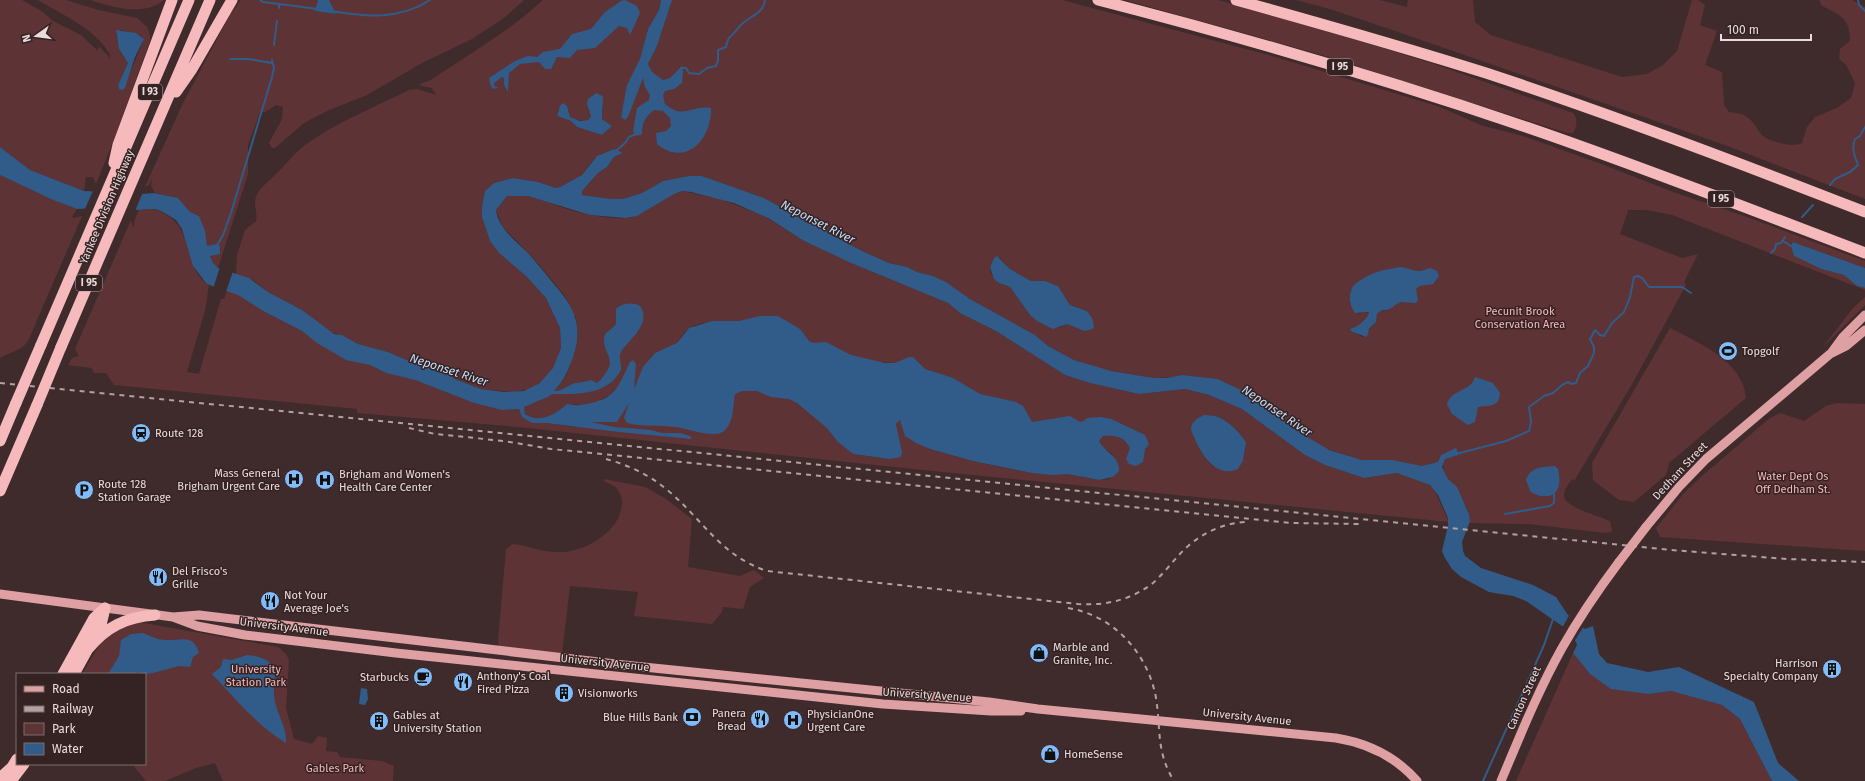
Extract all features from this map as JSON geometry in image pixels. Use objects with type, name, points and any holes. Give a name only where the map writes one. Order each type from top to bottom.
[{"type":"highway","name":"I 95","points":[[110,185],[118,145],[172,0]]},
{"type":"highway","name":"Yankee Division Highway","points":[[0,441],[189,0]]},
{"type":"highway","name":"Yankee Division Highway","points":[[0,490],[210,0]]},
{"type":"highway","name":"I 95","points":[[162,113],[192,69],[232,0]]},
{"type":"highway","name":"I 95","points":[[1098,0],[1291,53],[1485,113],[1578,145],[1865,253]]},
{"type":"highway","points":[[1236,0],[1486,73],[1619,120],[1865,212]]},
{"type":"highway","points":[[75,673],[101,625],[104,608]]},
{"type":"highway","points":[[64,673],[94,618],[104,608]]},
{"type":"highway","points":[[88,649],[105,631],[117,623],[137,617],[155,615]]},
{"type":"highway","points":[[0,778],[9,770],[16,760]]},
{"type":"highway","points":[[11,781],[23,765]]},
{"type":"main road","name":"Dedham Street","points":[[1574,628],[1581,615],[1619,562],[1675,491],[1706,459],[1830,354],[1843,337],[1865,315]]},
{"type":"main road","name":"Dedham Street","points":[[1830,354],[1846,346],[1865,330]]},
{"type":"main road","name":"University Avenue","points":[[0,594],[173,617],[199,615],[506,652],[994,703],[1038,709],[1349,740],[1384,754],[1407,771],[1417,781]]},
{"type":"main road","name":"University Avenue","points":[[173,617],[184,622],[204,627],[288,640],[746,691],[914,707],[1001,711],[1038,709]]},
{"type":"main road","name":"Canton Street","points":[[1501,781],[1539,694],[1566,639],[1574,628]]},
{"type":"green space","points":[[0,0],[22,0],[43,12],[53,21],[81,35],[97,50],[100,47],[110,58],[110,55],[104,46],[88,30],[38,0],[66,0],[98,10],[137,18],[147,27],[150,35],[150,41],[96,184],[93,177],[86,177],[84,191],[30,170],[0,147]],"holes":[[[121,30],[140,35],[143,42],[129,75],[119,89],[118,85],[128,63],[120,51],[116,34]]]},
{"type":"green space","points":[[90,0],[164,0],[147,8],[128,9],[118,8]]},
{"type":"green space","points":[[241,0],[318,0],[315,11],[336,14],[329,0],[524,0],[504,18],[472,39],[422,63],[367,95],[327,111],[304,123],[275,148],[272,148],[269,143],[282,119],[283,107],[276,105],[265,112],[260,112],[248,145],[248,174],[218,268],[213,263],[210,256],[221,250],[219,245],[207,246],[199,216],[190,212],[178,198],[155,193],[151,186],[152,178],[149,185],[145,187],[182,105],[230,15]]},
{"type":"green space","name":"Pecunit Brook Conservation Area","points":[[543,0],[661,0],[659,10],[648,29],[640,59],[648,64],[657,46],[672,0],[1062,0],[1272,56],[1440,107],[1483,126],[1523,136],[1604,165],[1676,193],[1747,217],[1865,261],[1865,268],[1793,242],[1794,256],[1821,269],[1844,275],[1857,286],[1865,288],[1865,290],[1672,215],[1647,210],[1626,210],[1628,211],[1620,234],[1682,258],[1698,254],[1684,282],[1686,285],[1631,386],[1574,481],[1572,479],[1564,492],[1566,500],[1576,508],[1610,521],[1612,530],[1611,532],[1606,533],[1528,524],[1469,523],[1469,515],[1466,507],[1449,481],[1443,466],[1445,459],[1459,455],[1457,450],[1446,453],[1442,456],[1427,473],[1370,468],[1349,456],[1324,448],[1291,427],[1262,403],[1241,390],[1218,379],[1190,376],[1154,378],[1105,370],[1074,360],[1048,346],[1035,335],[970,299],[946,282],[907,267],[889,263],[828,233],[824,225],[806,222],[803,215],[793,214],[764,198],[702,176],[689,176],[663,181],[642,193],[623,199],[582,195],[582,191],[598,173],[607,167],[614,157],[622,153],[614,149],[601,154],[594,159],[582,175],[560,187],[556,188],[538,182],[513,178],[494,183],[485,191],[482,206],[482,217],[490,241],[499,253],[527,277],[546,298],[560,328],[561,348],[557,362],[551,372],[540,383],[530,389],[512,392],[481,389],[457,380],[437,369],[409,361],[388,352],[358,344],[342,335],[330,332],[302,310],[268,292],[254,281],[236,274],[237,255],[245,230],[256,221],[255,203],[258,193],[262,187],[280,171],[300,149],[328,130],[409,90],[417,89],[436,95],[432,88],[421,86],[420,84],[430,80],[475,51],[517,22]],"holes":[[[596,93],[603,107],[602,119],[612,126],[602,135],[577,127],[571,121],[557,116],[560,106],[568,110],[570,117],[579,120],[588,120],[591,116],[589,109],[591,96]],[[994,258],[1000,258],[1010,269],[1031,281],[1045,281],[1058,286],[1070,305],[1087,311],[1094,326],[1084,331],[1067,324],[1058,328],[1030,315],[1010,287],[999,283],[991,273],[990,267]],[[1397,268],[1386,311],[1382,310],[1377,314],[1376,322],[1363,337],[1352,332],[1351,329],[1357,327],[1367,319],[1369,313],[1364,312],[1359,314],[1350,303],[1350,292],[1377,273]],[[1559,471],[1559,481],[1549,496],[1542,497]]]},
{"type":"green space","points":[[1125,0],[1218,0],[1302,23],[1437,65],[1573,113],[1576,120],[1575,128],[1573,133],[1567,133],[1322,55]]},
{"type":"green space","points":[[1296,0],[1379,0],[1407,7],[1408,0],[1473,0],[1475,22],[1491,35],[1622,77],[1647,74],[1663,65],[1677,51],[1692,0],[1698,0],[1705,5],[1700,25],[1717,31],[1705,65],[1722,72],[1724,105],[1729,112],[1748,117],[1763,136],[1782,144],[1794,145],[1802,143],[1807,127],[1815,117],[1837,108],[1851,98],[1855,84],[1847,66],[1839,59],[1840,49],[1850,41],[1850,33],[1843,18],[1822,6],[1819,0],[1852,0],[1865,7],[1865,199],[1725,145],[1333,10]]},
{"type":"green space","points":[[0,175],[53,200],[77,209],[72,217],[73,218],[82,216],[28,341],[19,349],[0,358]]},
{"type":"green space","points":[[682,191],[720,199],[762,215],[804,241],[851,263],[948,303],[960,313],[996,331],[1065,375],[1090,383],[1139,394],[1185,389],[1209,395],[1242,409],[1305,455],[1325,465],[1364,478],[1397,473],[1426,483],[1434,489],[1449,522],[913,469],[518,427],[357,413],[357,409],[114,385],[106,373],[94,373],[92,368],[68,365],[72,358],[79,356],[75,349],[131,220],[133,228],[139,210],[151,209],[158,210],[176,223],[182,231],[195,270],[209,285],[205,311],[187,372],[199,374],[221,299],[224,299],[227,290],[302,331],[321,345],[342,357],[370,365],[386,373],[415,380],[474,403],[502,410],[519,409],[526,419],[532,423],[546,423],[576,427],[581,405],[569,404],[560,412],[552,416],[542,418],[532,418],[525,413],[524,407],[548,397],[560,385],[567,374],[578,336],[576,318],[564,295],[537,262],[502,226],[496,210],[507,196],[521,195],[585,214],[610,218],[627,218],[641,214],[675,193]],"holes":[[[731,321],[650,358],[659,351],[671,347],[678,342],[689,328],[699,324]],[[880,362],[895,363],[1052,475],[1021,471],[973,461],[930,449],[908,438],[900,420],[896,424],[901,447],[889,459],[857,455],[800,396]],[[620,385],[606,413],[600,400],[610,395]],[[1204,415],[1211,415],[1223,419],[1233,427],[1246,442],[1243,461],[1238,469],[1220,469],[1212,465],[1201,451],[1191,430],[1194,421]],[[1107,450],[1112,454],[1118,464],[1110,479],[1099,480],[1081,477]]]},
{"type":"green space","points":[[1865,297],[1865,305],[1822,348],[1854,307]]},
{"type":"green space","points":[[1670,328],[1706,347],[1728,364],[1737,374],[1743,385],[1746,398],[1669,463],[1666,475],[1634,502],[1619,500],[1593,480],[1592,463]]},
{"type":"green space","name":"Water Dept Os Off Dedham St.","points":[[1837,403],[1865,404],[1865,551],[1660,537],[1656,528],[1684,493],[1770,418],[1780,413],[1804,421],[1826,406]]},
{"type":"green space","points":[[604,479],[645,487],[666,499],[692,519],[688,567],[740,576],[754,570],[764,578],[750,587],[743,609],[723,607],[722,612],[712,624],[634,616],[638,592],[570,586],[562,654],[499,646],[498,640],[506,549],[513,544],[545,551],[565,552],[584,547],[602,537],[616,522],[620,514],[622,502],[616,487],[604,481]]},
{"type":"green space","points":[[138,622],[278,647],[286,654],[289,660],[286,708],[294,739],[312,744],[318,736],[327,738],[326,751],[337,752],[340,757],[382,761],[394,766],[393,781],[223,781],[215,763],[196,768],[165,781],[146,781],[133,765],[146,765],[146,673],[83,673],[107,632]]},
{"type":"green space","points":[[1573,653],[1590,674],[1649,694],[1671,691],[1722,705],[1740,719],[1772,781],[1516,781]]},
{"type":"water","points":[[318,0],[329,0],[336,14],[315,11]]},
{"type":"water","points":[[625,0],[637,6],[640,13],[630,35],[627,28],[619,26],[595,48],[577,50],[570,58],[557,57],[551,69],[545,69],[539,62],[520,64],[509,73],[508,92],[504,85],[504,78],[502,77],[494,83],[495,87],[499,87],[494,89],[491,87],[489,78],[515,61],[528,56],[537,57],[543,52],[560,49],[572,34],[591,29],[605,12],[621,1]]},
{"type":"water","points":[[661,0],[672,0],[657,46],[648,64],[652,72],[663,80],[670,78],[682,66],[683,72],[682,83],[674,89],[665,91],[663,95],[665,104],[672,109],[683,112],[698,108],[711,108],[707,130],[702,139],[695,147],[678,153],[668,151],[657,144],[656,133],[666,131],[671,126],[670,118],[663,111],[654,110],[648,115],[643,123],[642,134],[637,136],[633,131],[637,108],[649,100],[650,95],[645,87],[643,78],[628,117],[625,120],[621,117],[627,85],[640,59],[648,29],[659,10]]},
{"type":"water","points":[[116,30],[136,33],[144,39],[135,57],[125,88],[122,90],[119,89],[118,85],[128,63],[119,49]]},
{"type":"water","points":[[596,93],[603,97],[602,119],[612,126],[602,135],[577,127],[571,121],[557,116],[560,106],[563,103],[567,106],[570,117],[580,121],[588,120],[591,116],[587,104],[588,99]]},
{"type":"water","points":[[0,147],[30,170],[84,191],[142,194],[154,193],[178,198],[190,212],[199,216],[205,231],[207,246],[217,244],[220,246],[220,254],[210,256],[213,263],[218,268],[249,278],[268,292],[302,310],[334,334],[342,335],[358,344],[388,352],[409,361],[437,369],[457,380],[481,389],[504,392],[524,391],[540,383],[553,368],[561,348],[560,328],[546,298],[527,277],[499,253],[490,241],[482,217],[482,206],[485,191],[494,183],[513,178],[538,182],[556,188],[560,187],[582,175],[597,156],[614,149],[623,153],[614,157],[607,167],[598,173],[582,191],[582,195],[623,199],[642,193],[663,181],[689,176],[702,176],[764,198],[793,214],[803,215],[807,222],[811,224],[823,223],[828,233],[889,263],[907,267],[946,282],[970,299],[1035,335],[1048,346],[1074,360],[1111,371],[1154,378],[1167,378],[1182,375],[1218,379],[1241,390],[1262,403],[1291,427],[1329,450],[1362,460],[1392,460],[1422,466],[1438,462],[1441,455],[1456,448],[1459,455],[1445,459],[1442,467],[1448,479],[1457,487],[1469,514],[1470,521],[1462,542],[1465,556],[1481,568],[1533,585],[1556,597],[1568,615],[1585,629],[1593,626],[1599,654],[1607,663],[1648,672],[1679,667],[1754,702],[1778,763],[1799,781],[1772,781],[1740,719],[1722,705],[1671,691],[1649,694],[1611,689],[1590,674],[1573,653],[1577,645],[1565,628],[1526,601],[1513,596],[1489,592],[1461,577],[1452,569],[1442,551],[1448,526],[1448,518],[1438,495],[1430,485],[1397,473],[1364,478],[1325,465],[1305,455],[1242,409],[1209,395],[1185,389],[1139,394],[1090,383],[1065,375],[996,331],[960,313],[948,303],[851,263],[804,241],[768,218],[734,203],[682,191],[674,194],[637,216],[626,218],[590,215],[528,196],[507,196],[496,210],[500,223],[508,234],[528,253],[567,300],[575,317],[577,335],[573,357],[565,376],[554,391],[560,390],[575,383],[591,380],[597,383],[605,374],[610,364],[609,356],[605,348],[604,338],[606,333],[616,324],[616,309],[624,304],[634,304],[640,306],[643,313],[643,319],[638,331],[621,352],[621,370],[608,385],[591,392],[552,394],[524,407],[525,414],[531,417],[542,418],[553,414],[567,404],[580,405],[592,403],[608,397],[617,387],[630,362],[633,360],[636,364],[634,389],[643,367],[655,353],[677,343],[689,328],[712,321],[739,321],[760,316],[778,316],[800,329],[809,341],[813,343],[826,342],[851,355],[885,363],[895,363],[909,357],[913,357],[925,369],[953,378],[980,394],[1016,402],[1023,406],[1032,422],[1070,416],[1080,422],[1087,418],[1101,417],[1111,419],[1145,435],[1149,444],[1145,449],[1143,462],[1136,466],[1129,464],[1126,459],[1130,448],[1128,444],[1119,437],[1103,436],[1099,441],[1115,458],[1119,466],[1119,471],[1113,477],[1099,480],[1068,474],[1052,475],[1032,473],[973,461],[930,449],[905,436],[900,420],[896,424],[902,452],[901,457],[889,459],[853,454],[838,442],[827,428],[797,403],[789,399],[771,397],[757,391],[742,391],[735,394],[732,417],[729,426],[722,432],[716,434],[702,433],[676,427],[627,423],[624,418],[629,403],[617,422],[591,422],[614,427],[651,430],[662,433],[680,433],[690,436],[692,439],[546,423],[532,423],[522,417],[519,409],[502,410],[474,403],[415,380],[386,373],[370,365],[346,360],[317,343],[302,331],[263,311],[238,295],[206,283],[193,266],[182,229],[176,220],[155,209],[77,209],[53,200],[0,175]]},
{"type":"water","points":[[1793,242],[1865,268],[1865,288],[1857,286],[1844,275],[1821,269],[1794,256],[1791,246]]},
{"type":"water","points":[[997,256],[1010,269],[1031,281],[1045,281],[1058,286],[1070,305],[1087,311],[1092,318],[1094,326],[1093,329],[1084,331],[1067,324],[1053,329],[1037,321],[1030,315],[1010,287],[999,283],[994,279],[990,267],[994,258]]},
{"type":"water","points":[[1401,267],[1416,271],[1430,268],[1437,271],[1439,276],[1433,284],[1419,286],[1416,289],[1418,300],[1416,303],[1400,302],[1389,309],[1382,310],[1377,314],[1376,322],[1369,329],[1367,337],[1352,332],[1350,329],[1361,323],[1369,313],[1355,313],[1353,310],[1350,303],[1350,297],[1353,286],[1363,278],[1375,273]]},
{"type":"water","points":[[1475,377],[1493,383],[1500,393],[1498,401],[1493,405],[1478,407],[1475,422],[1468,425],[1452,414],[1447,404],[1452,396],[1470,385]]},
{"type":"water","points":[[1204,415],[1211,415],[1223,419],[1238,432],[1246,442],[1243,461],[1238,469],[1229,471],[1221,470],[1214,466],[1202,453],[1191,430],[1195,421]]},
{"type":"water","points":[[1555,466],[1558,469],[1559,485],[1554,493],[1551,495],[1542,496],[1530,491],[1526,480],[1531,472],[1538,468]]},
{"type":"water","points":[[143,633],[164,640],[190,640],[199,653],[193,657],[190,667],[179,666],[146,674],[138,672],[109,673],[119,656],[121,640],[131,634]]},
{"type":"water","points":[[247,655],[266,660],[274,668],[276,674],[274,692],[275,701],[285,730],[286,743],[256,720],[212,674],[221,667],[223,659],[232,660]]},
{"type":"water","points":[[361,688],[367,689],[368,699],[365,705],[359,704]]},
{"type":"pier","points":[[93,191],[143,192],[135,211],[114,209],[84,211]]},
{"type":"pier","points":[[220,267],[233,271],[226,292],[213,289]]},
{"type":"pier","points":[[1570,614],[1584,626],[1574,642],[1569,633],[1562,628]]},
{"type":"waterway","points":[[260,0],[263,2],[279,4]]},
{"type":"waterway","points":[[332,11],[357,15],[395,14],[407,11],[430,0]]},
{"type":"waterway","points":[[681,68],[686,68],[689,73],[699,74],[707,68],[716,66],[718,61],[718,50],[726,47],[729,38],[742,24],[762,9],[765,0]]},
{"type":"waterway","points":[[1858,0],[1859,5],[1865,11]]},
{"type":"waterway","points":[[279,8],[279,4],[318,9]]},
{"type":"waterway","points":[[274,45],[277,21]]},
{"type":"waterway","points":[[230,59],[249,59],[272,63]]},
{"type":"waterway","points":[[216,247],[223,235],[231,213],[272,77],[274,68],[272,60]]},
{"type":"waterway","points":[[1830,185],[1835,179],[1850,172],[1858,165],[1853,146],[1855,139],[1860,136],[1865,127]]},
{"type":"waterway","points":[[616,151],[629,137],[636,134]]},
{"type":"waterway","points":[[1802,217],[1813,205]]},
{"type":"waterway","points":[[1771,253],[1775,249],[1776,244],[1781,243],[1785,237]]},
{"type":"waterway","points":[[1783,241],[1791,246]]},
{"type":"waterway","points":[[1456,454],[1506,441],[1529,431],[1531,422],[1529,407],[1544,396],[1553,393],[1562,385],[1568,382],[1572,384],[1576,383],[1580,373],[1588,366],[1594,353],[1594,347],[1590,339],[1595,330],[1600,335],[1604,336],[1612,323],[1624,312],[1630,297],[1634,277],[1638,276],[1642,278],[1649,287],[1682,287],[1691,293]]},
{"type":"waterway","points":[[1505,514],[1550,506],[1554,503],[1554,493]]},
{"type":"waterway","points":[[1483,781],[1544,645],[1553,619]]},
{"type":"railway","points":[[0,383],[1671,550],[1787,559],[1865,562]]},
{"type":"railway","points":[[409,428],[435,434],[504,441],[551,449],[1292,523],[1361,524]]},
{"type":"railway","points":[[606,459],[622,464],[652,479],[679,500],[712,535],[736,556],[767,571],[1078,604],[1108,603],[1136,594],[1153,583],[1185,549],[1200,537],[1217,528],[1245,522]]},
{"type":"railway","points":[[1068,608],[1084,612],[1100,619],[1114,628],[1137,652],[1152,682],[1156,698],[1160,741],[1164,760],[1174,781]]},
{"type":"place","name":"Topgolf","points":[[1728,351]]},
{"type":"place","name":"Route 128","points":[[141,433]]},
{"type":"place","name":"Mass General Brigham Urgent Care","points":[[294,479]]},
{"type":"place","name":"Brigham and Women's Health Care Center","points":[[325,480]]},
{"type":"place","name":"Route 128 Station Garage","points":[[84,490]]},
{"type":"place","name":"Del Frisco's Grille","points":[[158,577]]},
{"type":"place","name":"Not Your Average Joe's","points":[[270,601]]},
{"type":"place","name":"Marble and Granite, Inc.","points":[[1039,653]]},
{"type":"place","name":"Harrison Specialty Company","points":[[1832,669]]},
{"type":"place","name":"Starbucks","points":[[423,677]]},
{"type":"place","name":"Anthony's Coal Fired Pizza","points":[[463,682]]},
{"type":"place","name":"Visionworks","points":[[564,693]]},
{"type":"place","name":"Blue Hills Bank","points":[[692,717]]},
{"type":"place","name":"Panera Bread","points":[[760,719]]},
{"type":"place","name":"PhysicianOne Urgent Care","points":[[793,720]]},
{"type":"place","name":"Gables at University Station","points":[[379,721]]},
{"type":"place","name":"HomeSense","points":[[1050,754]]},
{"type":"water label","name":"Neponset River","points":[[818,222]]},
{"type":"water label","name":"Neponset River","points":[[449,370]]},
{"type":"water label","name":"Neponset River","points":[[1277,411]]},
{"type":"park label","name":"University Station Park","points":[[256,675]]},
{"type":"park label","name":"Gables Park","points":[[335,768]]}]
